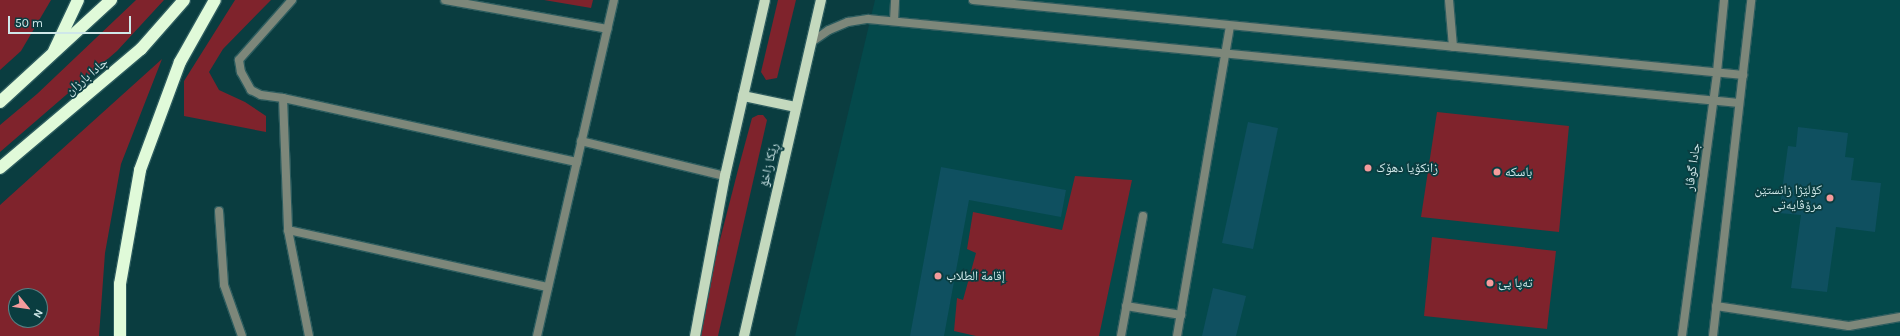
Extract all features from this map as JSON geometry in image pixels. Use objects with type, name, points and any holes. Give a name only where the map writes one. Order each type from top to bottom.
[{"type":"highway","points":[[51,58],[78,0]]},
{"type":"highway","points":[[0,102],[51,58],[111,0]]},
{"type":"highway","name":"جادا بارزان","points":[[0,168],[141,49],[184,0]]},
{"type":"highway","points":[[120,336],[120,284],[140,170],[180,62],[215,0]]},
{"type":"main road","points":[[695,336],[725,176],[765,0]]},
{"type":"main road","name":"ڕێکا زاخۆ","points":[[744,336],[795,107],[813,41],[821,0]]},
{"type":"main road","points":[[743,96],[795,107]]},
{"type":"street","points":[[292,0],[239,60],[241,72],[251,90],[261,95],[283,98],[577,162]]},
{"type":"street","points":[[445,0],[607,29]]},
{"type":"street","points":[[537,336],[614,0]]},
{"type":"street","points":[[894,21],[895,0]]},
{"type":"street","points":[[973,0],[1743,75]]},
{"type":"street","points":[[1449,0],[1453,47]]},
{"type":"street","name":"جادا گوڤار","points":[[1682,336],[1714,100],[1724,0]]},
{"type":"street","points":[[1713,336],[1751,0]]},
{"type":"street","points":[[813,41],[829,30],[848,22],[868,19],[1226,52],[1739,103]]},
{"type":"street","points":[[1177,336],[1230,26]]},
{"type":"street","points":[[283,98],[288,230],[309,336]]},
{"type":"street","points":[[582,141],[725,176]]},
{"type":"street","points":[[219,211],[224,285],[242,336]]},
{"type":"street","points":[[1121,336],[1143,216]]},
{"type":"street","points":[[288,230],[548,287]]},
{"type":"street","points":[[1126,306],[1180,315]]},
{"type":"street","points":[[1716,306],[1849,326],[1900,317]]},
{"type":"shaded area","points":[[0,0],[51,0],[21,51],[0,70]]},
{"type":"shaded area","points":[[136,0],[164,0],[117,51],[0,152],[0,125],[37,94]]},
{"type":"shaded area","points":[[235,0],[271,0],[223,49],[209,72],[219,90],[245,102],[266,116],[266,132],[184,116],[184,81]]},
{"type":"shaded area","points":[[544,0],[593,0],[591,8]]},
{"type":"shaded area","points":[[778,0],[796,0],[777,78],[766,80],[761,72]]},
{"type":"shaded area","name":"زانکۆیا دهۆک","points":[[875,0],[1900,0],[1900,336],[795,336]]},
{"type":"shaded area","points":[[162,59],[121,164],[105,253],[99,336],[0,336],[0,205]]},
{"type":"shaded area","name":"باسکە","points":[[1437,112],[1569,126],[1559,232],[1421,217]]},
{"type":"shaded area","points":[[758,115],[763,115],[767,120],[718,336],[698,336],[705,298],[752,118]]},
{"type":"shaded area","points":[[1075,176],[1132,180],[1099,336],[976,336],[954,331],[957,298],[963,300],[976,253],[967,249],[973,212],[1062,230]]},
{"type":"shaded area","name":"تەپا پێ","points":[[1432,237],[1556,251],[1547,329],[1424,316]]},
{"type":"building","points":[[1248,122],[1278,128],[1253,249],[1222,243]]},
{"type":"building","name":"كۆلێژا زانستێن مرۆڤایەتی","points":[[1798,127],[1848,133],[1845,157],[1854,158],[1851,180],[1881,183],[1875,232],[1836,227],[1827,292],[1791,288],[1801,215],[1779,213],[1788,146],[1796,147]]},
{"type":"building","name":"إقامة الطلاب","points":[[941,167],[1066,190],[1061,217],[969,200],[944,336],[910,336]]},
{"type":"building","points":[[1213,288],[1246,296],[1236,336],[1202,336]]},
{"type":"place","name":"زانکۆیا دهۆک","points":[[1368,168]]},
{"type":"place","name":"باسکە","points":[[1497,172]]},
{"type":"place","name":"كۆلێژا زانستێن مرۆڤایەتی","points":[[1830,198]]},
{"type":"place","name":"إقامة الطلاب","points":[[938,276]]},
{"type":"place","name":"تەپا پێ","points":[[1490,283]]}]
